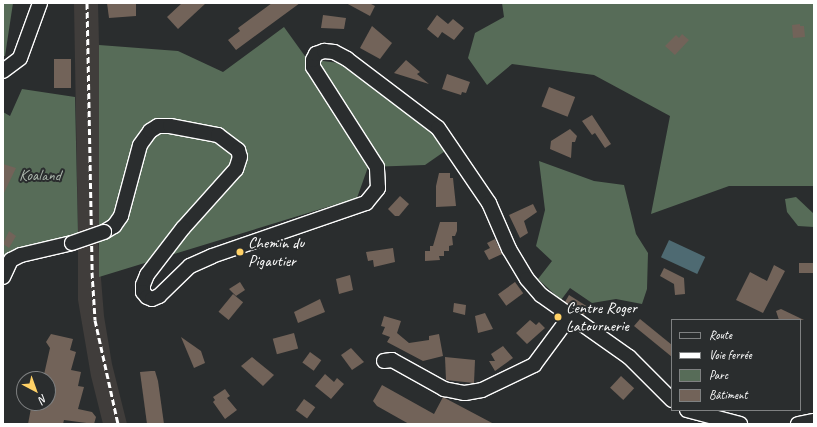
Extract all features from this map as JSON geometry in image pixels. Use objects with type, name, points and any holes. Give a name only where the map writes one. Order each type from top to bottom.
[{"type":"street","points":[[3,71],[20,58],[40,3]]},
{"type":"street","points":[[3,277],[11,260],[21,255],[72,243],[104,232],[114,226],[121,216],[140,145],[150,130],[158,126],[170,126],[218,135],[238,150],[240,157],[236,169],[183,228],[147,275],[143,285],[143,292],[147,297],[152,299],[159,296],[190,266],[212,256],[366,203],[378,188],[377,167],[313,67],[313,60],[316,54],[324,51],[334,52],[347,59],[438,128],[489,203],[508,249],[527,279],[541,295],[572,315],[629,357],[671,399]]},
{"type":"street","points":[[384,361],[392,360],[444,389],[465,393],[482,390],[534,365],[572,315]]},
{"type":"street","points":[[690,411],[740,424]]},
{"type":"street","points":[[798,424],[814,421]]},
{"type":"shaded area","points":[[74,3],[98,3],[99,45],[100,226],[78,234]]},
{"type":"shaded area","points":[[98,241],[104,316],[112,364],[127,424],[103,424],[91,376],[78,300],[78,247]]},
{"type":"green space","points":[[3,3],[13,3],[5,56],[3,56]]},
{"type":"green space","points":[[502,3],[814,3],[814,186],[729,186],[651,214],[670,116],[594,75],[512,64],[487,85],[468,58],[475,33],[504,17]]},
{"type":"green space","points":[[284,27],[307,59],[339,63],[439,137],[448,149],[425,165],[368,167],[357,198],[99,277],[99,45],[178,51],[223,72]]},
{"type":"green space","name":"Koaland","points":[[22,89],[75,97],[78,234],[15,249],[3,260],[3,112],[10,116]]},
{"type":"green space","points":[[539,161],[594,181],[624,185],[636,234],[648,253],[647,289],[642,304],[616,299],[592,303],[570,288],[561,300],[538,279],[552,261],[536,246],[545,210]]},
{"type":"green space","points":[[796,197],[814,214],[814,227],[798,226],[787,212],[785,199]]},
{"type":"water","points":[[669,240],[705,257],[697,274],[661,257]]},
{"type":"building","points":[[107,3],[136,3],[136,16],[109,18]]},
{"type":"building","points":[[182,3],[206,3],[178,29],[167,17]]},
{"type":"building","points":[[272,3],[300,3],[236,50],[228,40],[240,31],[238,28]]},
{"type":"building","points":[[346,3],[369,3],[375,6],[370,16]]},
{"type":"building","points":[[323,15],[346,18],[344,29],[321,28]]},
{"type":"building","points":[[437,15],[448,24],[453,19],[464,28],[454,40],[442,32],[438,38],[427,29]]},
{"type":"building","points":[[800,24],[800,26],[804,26],[805,37],[793,38],[792,25]]},
{"type":"building","points":[[372,26],[392,43],[380,59],[360,48]]},
{"type":"building","points":[[682,34],[689,40],[675,55],[665,46],[676,35],[679,38]]},
{"type":"building","points":[[54,59],[71,59],[71,88],[54,88]]},
{"type":"building","points":[[406,60],[420,72],[417,74],[429,84],[394,73]]},
{"type":"building","points":[[447,74],[470,82],[466,93],[462,92],[461,95],[442,89]]},
{"type":"building","points":[[549,87],[575,97],[568,117],[541,107]]},
{"type":"building","points":[[592,115],[611,144],[605,148],[595,133],[592,135],[582,121]]},
{"type":"building","points":[[570,129],[577,136],[575,142],[572,142],[571,158],[550,149],[551,141]]},
{"type":"building","points":[[3,164],[16,168],[3,195]]},
{"type":"building","points":[[439,173],[450,173],[450,178],[453,178],[456,206],[436,207],[436,186]]},
{"type":"building","points":[[400,196],[409,204],[399,216],[395,216],[388,209]]},
{"type":"building","points":[[533,204],[537,212],[524,221],[528,233],[520,238],[509,215]]},
{"type":"building","points":[[440,222],[457,222],[457,231],[455,236],[452,236],[453,245],[449,246],[449,251],[444,251],[444,256],[439,256],[440,260],[425,261],[425,251],[430,251],[430,246],[433,246]]},
{"type":"building","points":[[9,231],[16,236],[9,248],[3,244]]},
{"type":"building","points":[[495,239],[502,254],[489,260],[484,251],[490,248],[487,243]]},
{"type":"building","points":[[393,248],[395,262],[374,267],[373,260],[368,261],[366,252]]},
{"type":"building","points":[[799,263],[814,263],[814,273],[799,273]]},
{"type":"building","points":[[774,265],[785,271],[763,313],[736,300],[750,272],[767,281]]},
{"type":"building","points":[[664,268],[684,278],[685,294],[675,295],[674,284],[660,276]]},
{"type":"building","points":[[350,275],[353,290],[339,294],[336,279]]},
{"type":"building","points":[[240,282],[245,290],[236,296],[229,289]]},
{"type":"building","points":[[515,282],[523,293],[506,306],[498,294]]},
{"type":"building","points":[[233,294],[243,302],[229,320],[219,312]]},
{"type":"building","points":[[569,295],[588,307],[584,315],[565,302]]},
{"type":"building","points":[[320,299],[325,312],[298,323],[294,312]]},
{"type":"building","points":[[454,303],[466,305],[465,315],[453,312]]},
{"type":"building","points":[[781,309],[804,320],[779,319],[776,311]]},
{"type":"building","points":[[485,313],[493,329],[478,333],[475,316]]},
{"type":"building","points":[[384,316],[401,321],[397,333],[409,343],[429,340],[429,336],[439,334],[443,356],[423,361],[387,342],[390,337],[382,334],[385,327],[381,326]]},
{"type":"building","points":[[640,319],[671,344],[671,356],[634,326]]},
{"type":"building","points":[[530,320],[536,325],[539,322],[545,328],[527,344],[516,333]]},
{"type":"building","points":[[294,333],[298,348],[277,354],[273,339]]},
{"type":"building","points":[[51,334],[73,339],[70,350],[76,352],[71,370],[81,372],[78,386],[84,387],[78,409],[92,412],[96,417],[94,424],[64,420],[63,424],[28,424],[30,411],[56,411],[56,371],[45,371],[50,348],[46,342]]},
{"type":"building","points":[[181,337],[201,351],[205,363],[194,368]]},
{"type":"building","points":[[503,346],[513,358],[495,371],[489,361],[495,361],[491,354]]},
{"type":"building","points":[[351,348],[364,362],[352,370],[341,355]]},
{"type":"building","points":[[310,352],[321,360],[314,371],[302,363]]},
{"type":"building","points":[[252,357],[274,375],[263,386],[241,366]]},
{"type":"building","points":[[445,357],[475,360],[474,383],[446,380]]},
{"type":"building","points":[[155,371],[158,381],[164,424],[147,424],[140,372]]},
{"type":"building","points":[[325,374],[334,382],[337,378],[344,384],[331,399],[315,386]]},
{"type":"building","points":[[621,376],[634,388],[623,400],[610,388]]},
{"type":"building","points":[[382,385],[434,414],[443,397],[494,424],[409,424],[377,406],[373,401]]},
{"type":"building","points":[[225,389],[230,396],[227,398],[237,410],[225,419],[213,402],[215,400],[213,397]]},
{"type":"building","points":[[304,399],[315,407],[307,419],[296,410]]},
{"type":"railway","points":[[87,3],[92,272],[95,320],[118,424]]},
{"type":"place","name":"Chemin du Pigautier","points":[[240,252]]},
{"type":"place","name":"Centre Roger Latournerie","points":[[558,317]]}]
